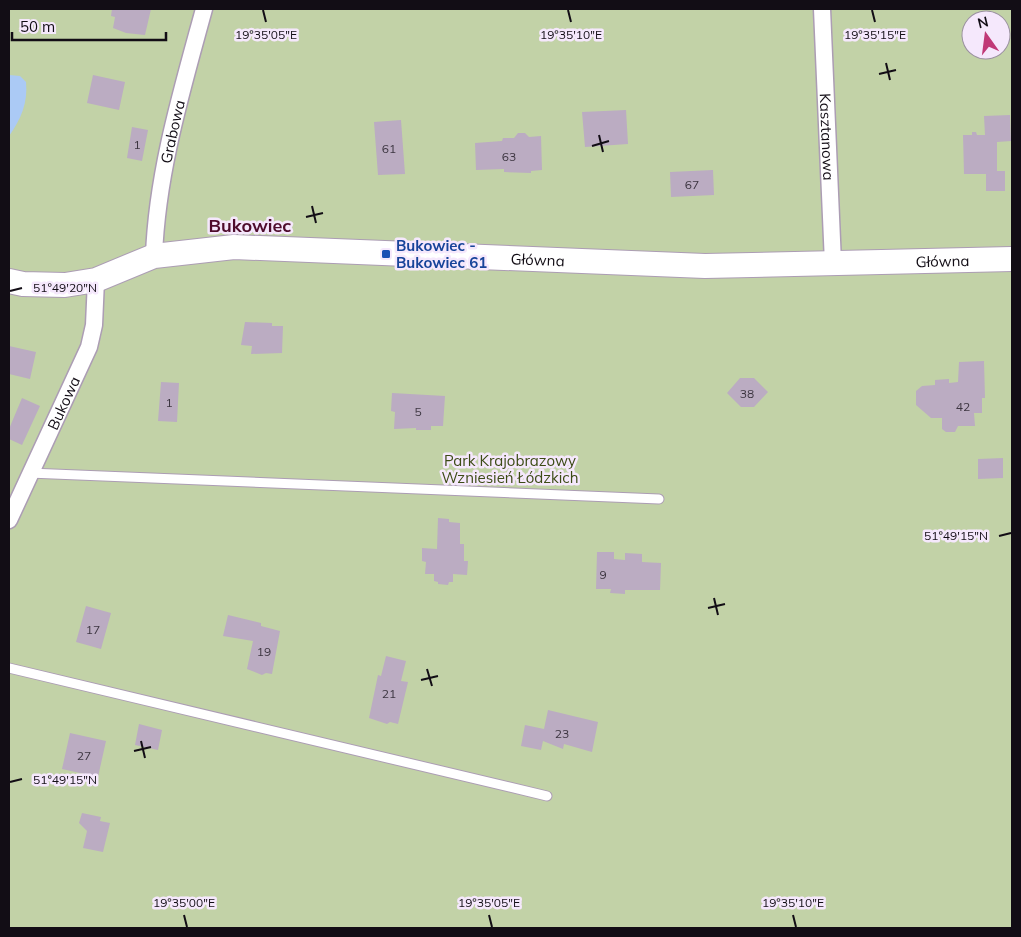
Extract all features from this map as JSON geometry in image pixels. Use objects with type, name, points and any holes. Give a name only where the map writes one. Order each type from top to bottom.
[{"type":"street","name":"Grabowa","points":[[154,256],[155,224],[175,116],[204,9]]},
{"type":"street","name":"Kasztanowa","points":[[822,9],[833,263]]},
{"type":"street","name":"Główna","points":[[9,281],[23,284],[65,285],[96,280],[154,256],[234,247],[676,266],[1012,259]]},
{"type":"street","name":"Bukowa","points":[[9,520],[29,472],[90,347],[94,325],[96,280]]},
{"type":"lane","points":[[29,472],[659,499]]},
{"type":"lane","points":[[9,668],[547,796]]},
{"type":"green space","name":"Park Krajobrazowy Wzniesień Łódzkich","points":[[9,9],[1012,9],[1012,928],[9,928]]},
{"type":"water","points":[[9,75],[20,76],[26,82],[26,97],[23,110],[9,136]]},
{"type":"building","points":[[112,9],[151,9],[145,35],[126,33],[113,28],[115,17],[111,16]]},
{"type":"building","points":[[93,75],[125,82],[119,110],[87,103]]},
{"type":"building","points":[[626,110],[628,144],[585,147],[582,112]]},
{"type":"building","points":[[1010,115],[1011,141],[997,142],[997,171],[1005,171],[1005,191],[986,191],[986,174],[964,174],[963,135],[972,135],[972,132],[976,132],[977,135],[985,135],[984,116]]},
{"type":"building","points":[[401,120],[405,174],[378,175],[374,122]]},
{"type":"building","points":[[132,127],[148,130],[142,161],[127,158]]},
{"type":"building","points":[[518,133],[525,133],[529,137],[541,136],[542,170],[531,171],[531,173],[504,172],[504,169],[476,170],[475,143],[502,141],[503,138],[514,138]]},
{"type":"building","points":[[713,170],[714,195],[671,197],[670,172]]},
{"type":"building","points":[[245,322],[272,323],[272,326],[283,326],[282,353],[251,354],[252,346],[241,345]]},
{"type":"building","points":[[9,346],[36,352],[30,379],[9,374]]},
{"type":"building","points":[[984,361],[985,398],[982,398],[982,413],[974,413],[975,426],[958,426],[955,432],[946,432],[942,429],[942,418],[931,418],[916,405],[916,391],[922,386],[935,385],[935,380],[949,379],[949,383],[958,382],[959,362]]},
{"type":"building","points":[[740,378],[754,378],[768,392],[754,407],[741,407],[727,393]]},
{"type":"building","points":[[161,382],[179,383],[177,422],[158,421]]},
{"type":"building","points":[[392,393],[445,396],[443,426],[431,426],[431,430],[416,430],[416,428],[394,429],[395,412],[391,411]]},
{"type":"building","points":[[22,398],[40,406],[22,445],[9,439],[9,429]]},
{"type":"building","points":[[1003,458],[1003,478],[978,479],[978,459]]},
{"type":"building","points":[[438,518],[460,523],[460,544],[464,544],[464,561],[468,561],[467,575],[453,574],[453,582],[449,582],[448,585],[438,584],[438,582],[434,581],[434,574],[425,574],[426,562],[422,561],[422,548],[437,549]]},
{"type":"building","points":[[597,552],[614,552],[614,559],[625,560],[625,553],[642,554],[642,562],[661,563],[660,590],[625,590],[625,594],[610,593],[611,589],[596,589]]},
{"type":"building","points":[[86,606],[111,613],[101,649],[76,642]]},
{"type":"building","points":[[228,615],[261,623],[261,626],[280,631],[272,674],[266,673],[262,675],[247,669],[253,641],[223,636]]},
{"type":"building","points":[[386,656],[406,661],[401,681],[408,682],[398,724],[390,722],[387,724],[369,718],[378,675],[381,676]]},
{"type":"building","points":[[548,710],[598,722],[592,752],[564,744],[563,749],[543,741],[541,750],[521,746],[525,725],[544,729]]},
{"type":"building","points":[[139,724],[162,730],[158,750],[135,745]]},
{"type":"building","points":[[70,733],[106,741],[98,777],[62,769]]},
{"type":"building","points":[[82,813],[101,817],[100,821],[110,823],[103,852],[83,848],[87,831],[79,823]]},
{"type":"place","name":"Bukowiec - Bukowiec 61","points":[[386,254]]},
{"type":"district","name":"Bukowiec","points":[[250,225]]}]
